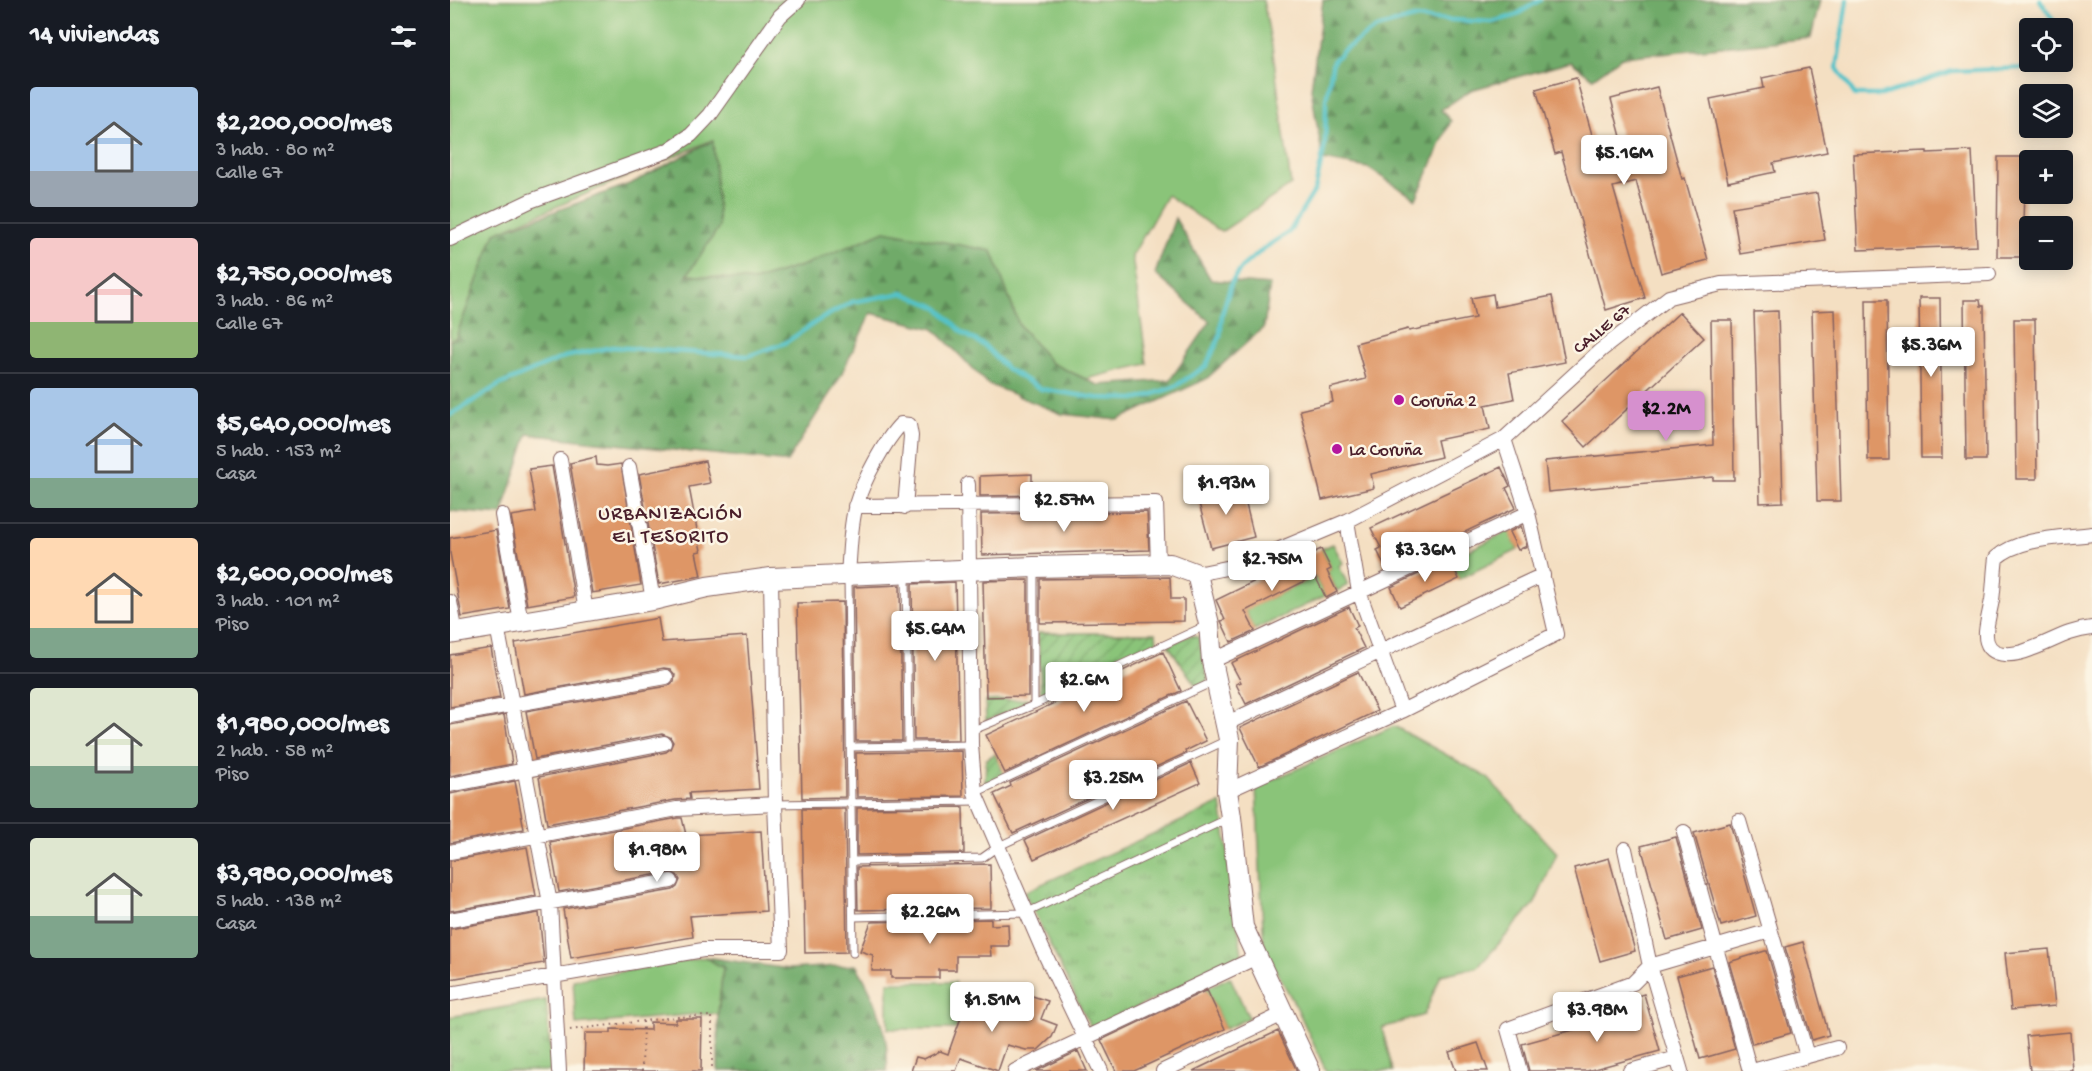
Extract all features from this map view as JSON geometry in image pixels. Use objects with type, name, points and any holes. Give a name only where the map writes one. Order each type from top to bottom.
[{"type":"street","points":[[450,239],[530,201],[667,152],[691,135],[710,115],[780,16],[798,0]]},
{"type":"street","name":"CALLE 67","points":[[1197,574],[1232,567],[1347,521],[1504,439],[1601,350],[1669,297],[1721,284],[1989,274]]},
{"type":"street","points":[[848,574],[855,507],[890,437],[901,424],[906,423],[909,425],[910,435],[905,507]]},
{"type":"street","points":[[1227,791],[1402,711],[1556,634],[1528,513],[1504,439]]},
{"type":"street","points":[[560,460],[586,611]]},
{"type":"street","points":[[629,467],[653,600]]},
{"type":"street","points":[[968,484],[971,738],[977,797],[1026,913],[1101,1071]]},
{"type":"street","points":[[855,507],[1156,503],[1158,565]]},
{"type":"street","points":[[1212,661],[1528,513]]},
{"type":"street","points":[[502,515],[521,622]]},
{"type":"street","points":[[1347,521],[1359,592],[1402,711]]},
{"type":"street","points":[[2092,534],[2024,544],[2004,551],[1996,558],[1994,587],[1986,634],[1989,647],[2000,655],[2007,655],[2032,649],[2074,630],[2092,628]]},
{"type":"street","points":[[450,602],[453,634],[653,600],[707,587],[771,578],[1170,564],[1197,574],[1209,624],[1212,661],[1227,731],[1227,791],[1244,927],[1310,1071]]},
{"type":"street","points":[[1227,731],[1381,652],[1543,575]]},
{"type":"street","points":[[450,994],[702,950],[781,950],[775,804],[771,578]]},
{"type":"street","points":[[496,626],[550,903],[560,1071]]},
{"type":"street","points":[[450,716],[666,677]]},
{"type":"street","points":[[450,785],[664,743]]},
{"type":"street","points":[[450,852],[677,809],[775,804]]},
{"type":"street","points":[[1739,820],[1807,1056]]},
{"type":"street","points":[[1684,832],[1751,1071],[1838,1048]]},
{"type":"street","points":[[1625,849],[1650,966],[1679,1064],[1630,1071]]},
{"type":"street","points":[[450,920],[671,881]]},
{"type":"street","points":[[1520,1071],[1508,1029],[1633,983],[1650,966],[1770,931]]},
{"type":"street","points":[[1016,1071],[1257,957]]},
{"type":"street","points":[[1163,1071],[1283,1014]]},
{"type":"lane","points":[[1034,567],[1034,705]]},
{"type":"lane","points":[[848,574],[853,953]]},
{"type":"lane","points":[[906,574],[909,746]]},
{"type":"lane","points":[[851,747],[909,746],[971,738],[1034,705],[1209,624]]},
{"type":"lane","points":[[775,804],[852,804],[977,797],[1216,681]]},
{"type":"lane","points":[[853,861],[982,858],[999,846],[1227,731]]},
{"type":"lane","points":[[854,917],[1026,913],[1232,817]]},
{"type":"path","points":[[558,1031],[712,1016],[712,1071]]},
{"type":"path","points":[[642,1071],[643,1021]]},
{"type":"green space","points":[[457,0],[1263,0],[1272,46],[1291,185],[1221,232],[1167,195],[1132,256],[1147,364],[1086,379],[1051,363],[1019,325],[992,251],[804,265],[754,281],[687,275],[719,227],[712,140],[495,233],[456,337],[450,341],[450,3]]},
{"type":"green space","points":[[1323,0],[1820,0],[1811,38],[1622,57],[1593,78],[1571,62],[1471,90],[1441,110],[1451,121],[1416,199],[1368,168],[1323,160],[1311,89]]},
{"type":"green space","points":[[713,140],[719,227],[687,275],[754,281],[804,265],[885,231],[992,251],[1019,325],[1051,363],[1098,385],[1170,380],[1210,322],[1155,274],[1175,218],[1211,280],[1270,285],[1264,327],[1206,379],[1118,420],[1062,414],[988,384],[934,329],[871,313],[839,379],[787,462],[528,434],[502,515],[450,511],[450,341],[456,337],[495,233],[632,183]]},
{"type":"green space","points":[[1509,531],[1518,550],[1459,579],[1450,559]]},
{"type":"green space","points":[[1333,544],[1343,563],[1339,566],[1348,585],[1337,591],[1327,571],[1331,569],[1321,549]]},
{"type":"green space","points":[[1315,577],[1325,596],[1254,630],[1245,610]]},
{"type":"green space","points":[[1038,633],[1156,633],[1157,643],[1041,696]]},
{"type":"green space","points":[[1191,635],[1198,637],[1208,679],[1207,682],[1196,686],[1168,645]]},
{"type":"green space","points":[[1030,699],[1030,702],[986,721],[985,701]]},
{"type":"green space","points":[[1394,726],[1487,777],[1557,853],[1535,903],[1478,967],[1441,975],[1424,1015],[1382,1028],[1393,1071],[1326,1071],[1297,1008],[1264,949],[1256,787]]},
{"type":"green space","points":[[995,754],[1005,777],[989,784],[985,783],[986,759]]},
{"type":"green space","points":[[1221,803],[1242,955],[1092,1030],[1024,892]]},
{"type":"green space","points":[[705,957],[723,967],[718,1014],[576,1025],[573,980]]},
{"type":"green space","points":[[705,957],[789,969],[856,965],[875,1002],[884,1029],[887,1071],[718,1071],[718,1014],[723,968]]},
{"type":"green space","points":[[1230,977],[1249,1018],[1225,1029],[1206,988]]},
{"type":"green space","points":[[888,982],[955,982],[957,1029],[888,1029]]},
{"type":"green space","points":[[546,1000],[552,1071],[450,1071],[450,1017]]},
{"type":"building","points":[[1809,68],[1827,152],[1773,163],[1775,172],[1728,182],[1710,99],[1764,88],[1762,78]]},
{"type":"building","points":[[1576,78],[1598,156],[1624,148],[1611,99],[1657,87],[1682,179],[1685,178],[1708,260],[1661,273],[1636,181],[1613,187],[1645,298],[1606,310],[1561,152],[1555,154],[1536,89]]},
{"type":"building","points":[[1927,151],[1927,153],[1972,151],[1977,246],[1858,250],[1853,154]]},
{"type":"building","points":[[1998,157],[2019,157],[2019,204],[2024,204],[2023,216],[2019,216],[2019,257],[1997,257]]},
{"type":"building","points":[[1817,193],[1825,240],[1740,254],[1732,207]]},
{"type":"building","points":[[1493,294],[1495,307],[1552,296],[1565,362],[1509,373],[1514,399],[1485,405],[1490,429],[1437,440],[1441,457],[1371,474],[1374,488],[1322,500],[1300,410],[1333,402],[1330,388],[1366,379],[1356,343],[1408,329],[1409,331],[1475,318],[1471,298]]},
{"type":"building","points":[[1919,298],[1940,298],[1942,458],[1921,458]]},
{"type":"building","points":[[1866,300],[1887,300],[1889,460],[1868,460]]},
{"type":"building","points":[[1964,300],[1980,300],[1981,306],[1984,306],[1986,460],[1966,460]]},
{"type":"building","points":[[1835,310],[1841,501],[1817,501],[1812,311]]},
{"type":"building","points":[[1778,311],[1783,502],[1760,503],[1754,312]]},
{"type":"building","points":[[1680,312],[1704,338],[1586,447],[1562,421]]},
{"type":"building","points":[[2014,319],[2035,319],[2037,479],[2016,479]]},
{"type":"building","points":[[1711,320],[1732,320],[1734,480],[1713,480],[1713,477],[1548,492],[1545,461],[1713,445]]},
{"type":"building","points":[[596,457],[597,465],[621,464],[641,585],[592,593],[570,463]]},
{"type":"building","points":[[705,461],[710,483],[689,487],[701,551],[696,552],[701,576],[659,584],[639,474]]},
{"type":"building","points":[[552,466],[574,597],[527,605],[511,516],[536,512],[529,469]]},
{"type":"building","points":[[1501,467],[1510,486],[1506,488],[1516,508],[1386,569],[1377,550],[1381,548],[1371,528]]},
{"type":"building","points":[[1032,474],[1032,495],[980,496],[980,476]]},
{"type":"building","points":[[1241,484],[1254,537],[1211,548],[1197,496]]},
{"type":"building","points":[[1147,512],[1149,550],[982,555],[981,514]]},
{"type":"building","points":[[1521,526],[1527,546],[1518,550],[1509,532]]},
{"type":"building","points":[[496,530],[510,609],[462,617],[450,553],[450,538]]},
{"type":"building","points":[[1321,549],[1331,569],[1327,571],[1337,592],[1326,598],[1315,576],[1245,611],[1255,631],[1231,642],[1221,621],[1225,620],[1216,600]]},
{"type":"building","points":[[1450,559],[1459,579],[1400,607],[1391,587]]},
{"type":"building","points":[[1170,577],[1171,599],[1184,599],[1184,621],[1040,623],[1040,579]]},
{"type":"building","points":[[1028,580],[1028,696],[986,697],[983,581]]},
{"type":"building","points":[[955,582],[959,740],[914,740],[912,584]]},
{"type":"building","points":[[900,585],[902,741],[856,741],[854,587]]},
{"type":"building","points":[[843,602],[845,797],[802,798],[797,603]]},
{"type":"building","points":[[1349,607],[1358,626],[1354,628],[1364,648],[1246,704],[1236,684],[1241,682],[1231,663]]},
{"type":"building","points":[[658,618],[662,642],[747,636],[759,789],[689,793],[690,799],[547,824],[539,777],[666,752],[673,742],[670,737],[662,734],[535,759],[526,711],[668,686],[674,681],[675,675],[670,669],[664,668],[524,694],[515,643]]},
{"type":"building","points":[[491,648],[500,698],[450,707],[450,655]]},
{"type":"building","points":[[1163,652],[1181,691],[1005,773],[986,735]]},
{"type":"building","points":[[1358,672],[1377,711],[1259,767],[1240,728]]},
{"type":"building","points":[[1186,701],[1206,741],[1185,751],[1186,753],[1013,833],[994,794],[1011,786],[1010,783]]},
{"type":"building","points":[[504,715],[512,764],[450,776],[450,725]]},
{"type":"building","points":[[962,751],[963,796],[857,797],[856,753]]},
{"type":"building","points":[[1191,763],[1200,783],[1034,859],[1025,840]]},
{"type":"building","points":[[515,781],[524,829],[450,843],[450,794]]},
{"type":"building","points":[[963,807],[964,853],[857,855],[857,808]]},
{"type":"building","points":[[802,809],[845,809],[847,952],[805,953]]},
{"type":"building","points":[[682,818],[686,835],[761,831],[766,911],[690,916],[693,937],[571,958],[563,909],[673,890],[680,880],[677,875],[669,872],[559,892],[550,842]]},
{"type":"building","points":[[1730,823],[1756,916],[1721,926],[1694,833]]},
{"type":"building","points":[[1676,837],[1702,930],[1667,940],[1641,846]]},
{"type":"building","points":[[527,847],[536,896],[450,911],[450,861]]},
{"type":"building","points":[[1609,858],[1635,951],[1600,961],[1574,868]]},
{"type":"building","points":[[990,864],[991,908],[858,910],[857,867]]},
{"type":"building","points":[[539,913],[544,963],[450,979],[450,929]]},
{"type":"building","points":[[991,919],[991,925],[1008,924],[1009,946],[990,946],[991,956],[956,956],[956,970],[939,970],[939,978],[891,978],[891,971],[872,971],[873,955],[860,951],[871,922]]},
{"type":"building","points":[[1803,942],[1829,1035],[1812,1040],[1785,947]]},
{"type":"building","points":[[2049,949],[2055,1006],[2011,1010],[2005,953]]},
{"type":"building","points":[[1767,951],[1791,1033],[1752,1044],[1729,962]]},
{"type":"building","points":[[1712,966],[1735,1049],[1700,1059],[1677,976]]},
{"type":"building","points":[[971,989],[1021,1007],[1026,994],[1048,1001],[1041,1019],[1057,1025],[1052,1037],[1038,1050],[1026,1050],[1007,1045],[998,1071],[961,1058],[956,1071],[911,1071],[916,1057],[924,1059],[940,1051],[948,1054]]},
{"type":"building","points":[[1207,990],[1225,1029],[1134,1071],[1116,1071],[1101,1040]]},
{"type":"building","points":[[1644,994],[1660,1051],[1587,1071],[1529,1071],[1522,1044],[1624,1016],[1621,1001]]},
{"type":"building","points":[[676,1019],[702,1019],[701,1071],[584,1071],[585,1033],[611,1033],[611,1029],[650,1030],[650,1022],[676,1023]]},
{"type":"building","points":[[1278,1031],[1297,1071],[1193,1071],[1220,1058]]},
{"type":"building","points":[[2070,1032],[2073,1071],[2030,1071],[2026,1036]]},
{"type":"building","points":[[1478,1043],[1488,1071],[1456,1071],[1449,1052]]},
{"type":"building","points":[[1078,1051],[1087,1071],[1036,1071]]},
{"type":"waterway","points":[[450,415],[499,385],[564,357],[612,347],[748,356],[785,343],[819,320],[852,302],[903,293],[937,307],[963,333],[985,346],[1007,369],[1041,389],[1097,398],[1139,399],[1174,387],[1206,366],[1220,337],[1222,314],[1232,281],[1244,265],[1289,232],[1315,190],[1325,145],[1326,100],[1333,61],[1344,50],[1376,28],[1414,18],[1492,22],[1514,16],[1540,0]]},
{"type":"waterway","points":[[1847,0],[1837,68],[1855,95],[1882,95],[1952,71],[2019,68]]},
{"type":"waterway","points":[[2040,0],[2051,18]]},
{"type":"place","name":"Coruña 2","points":[[1399,400]]},
{"type":"place","name":"La Coruña","points":[[1337,449]]},
{"type":"district","name":"URBANIZACIÓN EL TESORITO","points":[[671,524]]}]
